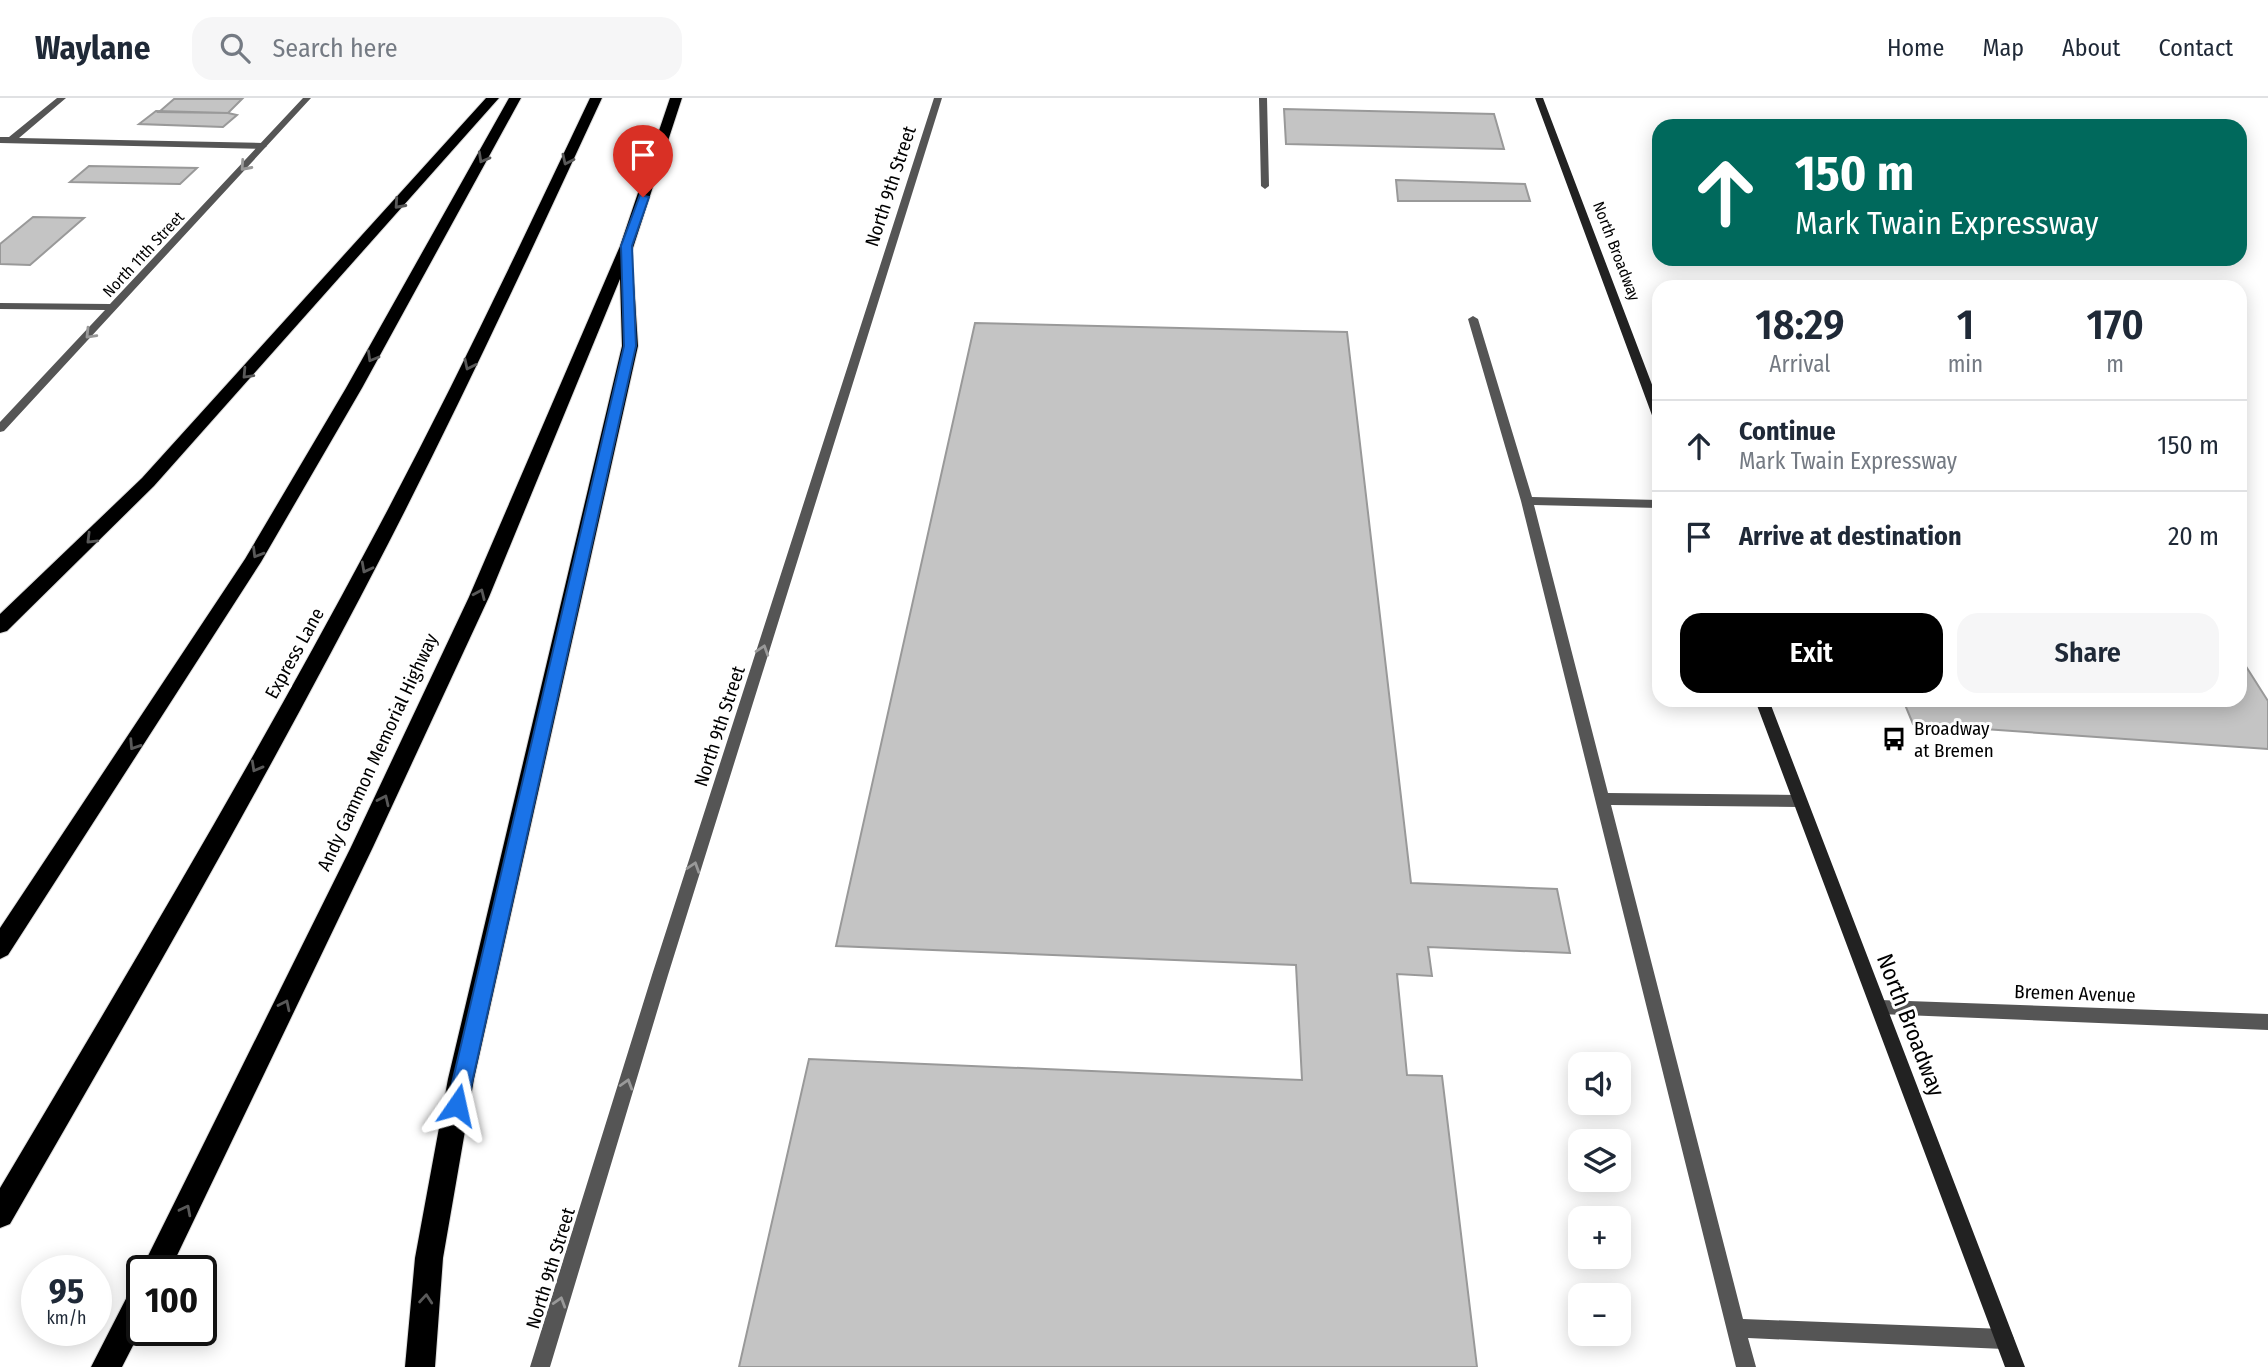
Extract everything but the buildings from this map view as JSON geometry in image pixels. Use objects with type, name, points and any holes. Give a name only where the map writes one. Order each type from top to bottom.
[{"type":"highway","points":[[0,626],[148,482],[493,98]]},
{"type":"highway","points":[[0,948],[252,562],[406,296],[516,98]]},
{"type":"highway","name":"Express Lane","points":[[0,1214],[150,959],[346,605],[467,369],[596,98]]},
{"type":"highway","name":"Andy Gammon Memorial Highway","points":[[162,1255],[362,847],[473,609],[627,246],[677,98]]},
{"type":"highway","points":[[420,1367],[429,1258],[461,1079],[630,346],[627,246]]},
{"type":"highway","points":[[106,1367],[126,1328]]},
{"type":"main road","name":"North Broadway","points":[[1539,98],[1652,399]]},
{"type":"main road","name":"North Broadway","points":[[1765,707],[2015,1367]]},
{"type":"street","points":[[11,140],[62,98]]},
{"type":"street","name":"North 11th Street","points":[[0,429],[307,98]]},
{"type":"street","name":"North 9th Street","points":[[540,1367],[660,975],[938,98]]},
{"type":"street","points":[[1263,98],[1265,186]]},
{"type":"street","points":[[0,140],[263,146]]},
{"type":"street","points":[[0,306],[116,307]]},
{"type":"street","points":[[1474,319],[1527,501],[1746,1367]]},
{"type":"street","points":[[1527,501],[1652,504]]},
{"type":"street","points":[[1602,799],[1799,801]]},
{"type":"street","name":"Bremen Avenue","points":[[1880,1007],[2268,1022]]},
{"type":"street","points":[[1736,1328],[2004,1339]]},
{"type":"place","name":"Broadway at Bremen","points":[[1894,739]]},
{"type":"route","points":[[457,1105],[630,346],[627,246],[643,197]]}]
